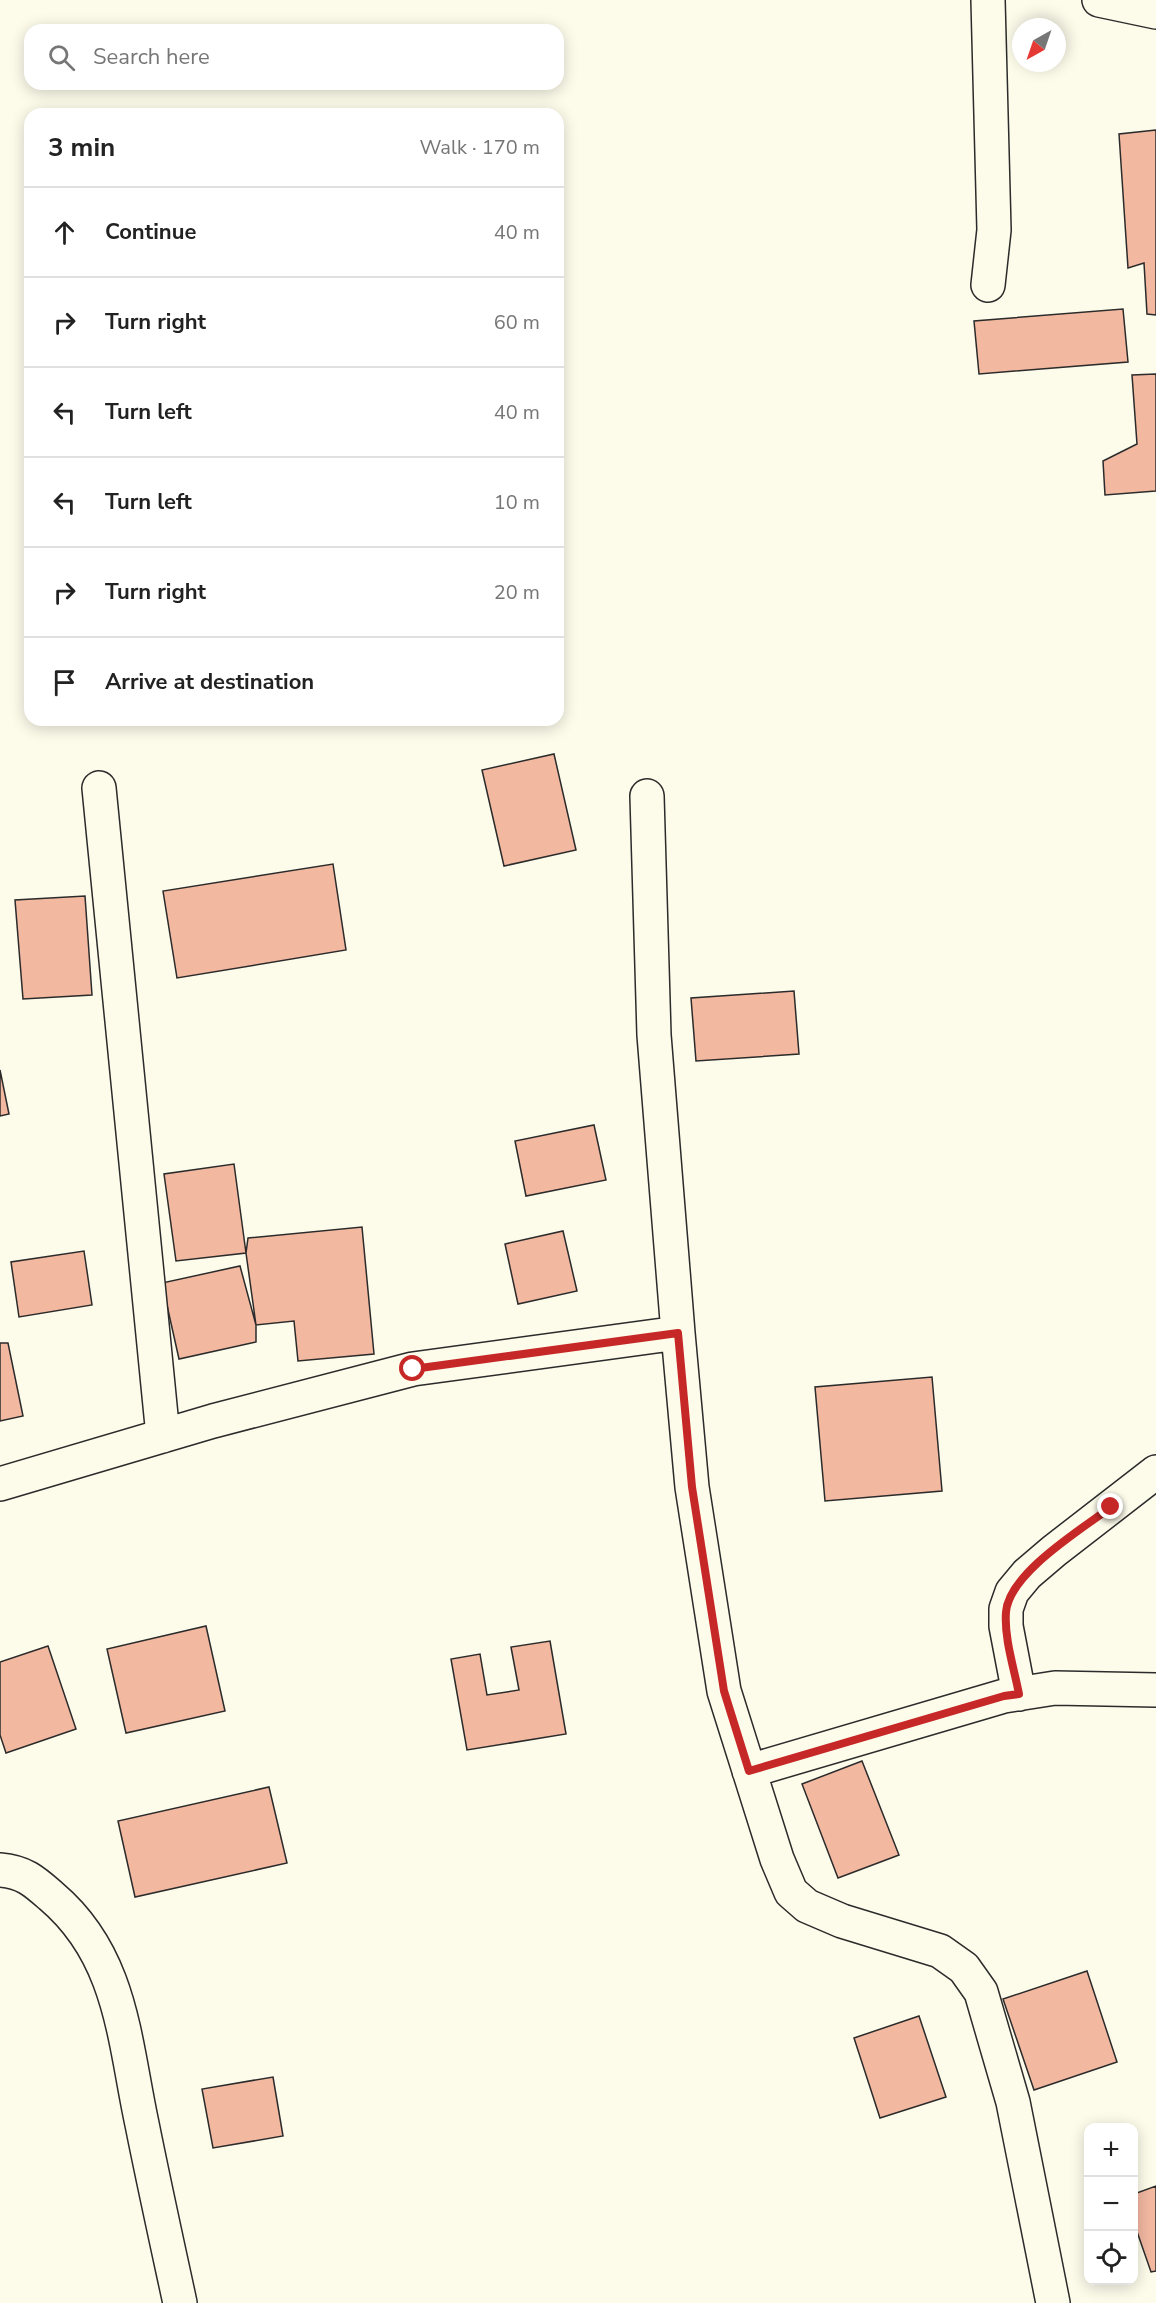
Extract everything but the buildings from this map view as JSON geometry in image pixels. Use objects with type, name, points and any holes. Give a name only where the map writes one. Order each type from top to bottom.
[{"type":"street","points":[[988,0],[994,230],[988,285]]},
{"type":"street","points":[[1099,0],[1156,12]]},
{"type":"street","points":[[99,788],[164,1436]]},
{"type":"street","points":[[647,796],[654,1035],[678,1333],[692,1487],[724,1691],[777,1859],[792,1892],[807,1906],[842,1921],[940,1951],[964,1968],[981,1992],[1013,2102],[1053,2303]]},
{"type":"street","points":[[0,1484],[164,1436],[413,1369],[678,1333]]},
{"type":"street","points":[[1019,1694],[1006,1626],[1006,1610],[1012,1592],[1027,1574],[1054,1551],[1156,1472]]},
{"type":"street","points":[[749,1771],[1004,1696],[1055,1688],[1156,1690]]},
{"type":"street","points":[[0,1870],[17,1872],[34,1881],[70,1912],[94,1945],[117,1995],[180,2303]]},
{"type":"route","points":[[413,1369],[678,1333],[692,1487],[724,1691],[749,1771],[1004,1696],[1019,1694],[1006,1626],[1006,1610],[1012,1592],[1027,1574],[1111,1507]]}]
